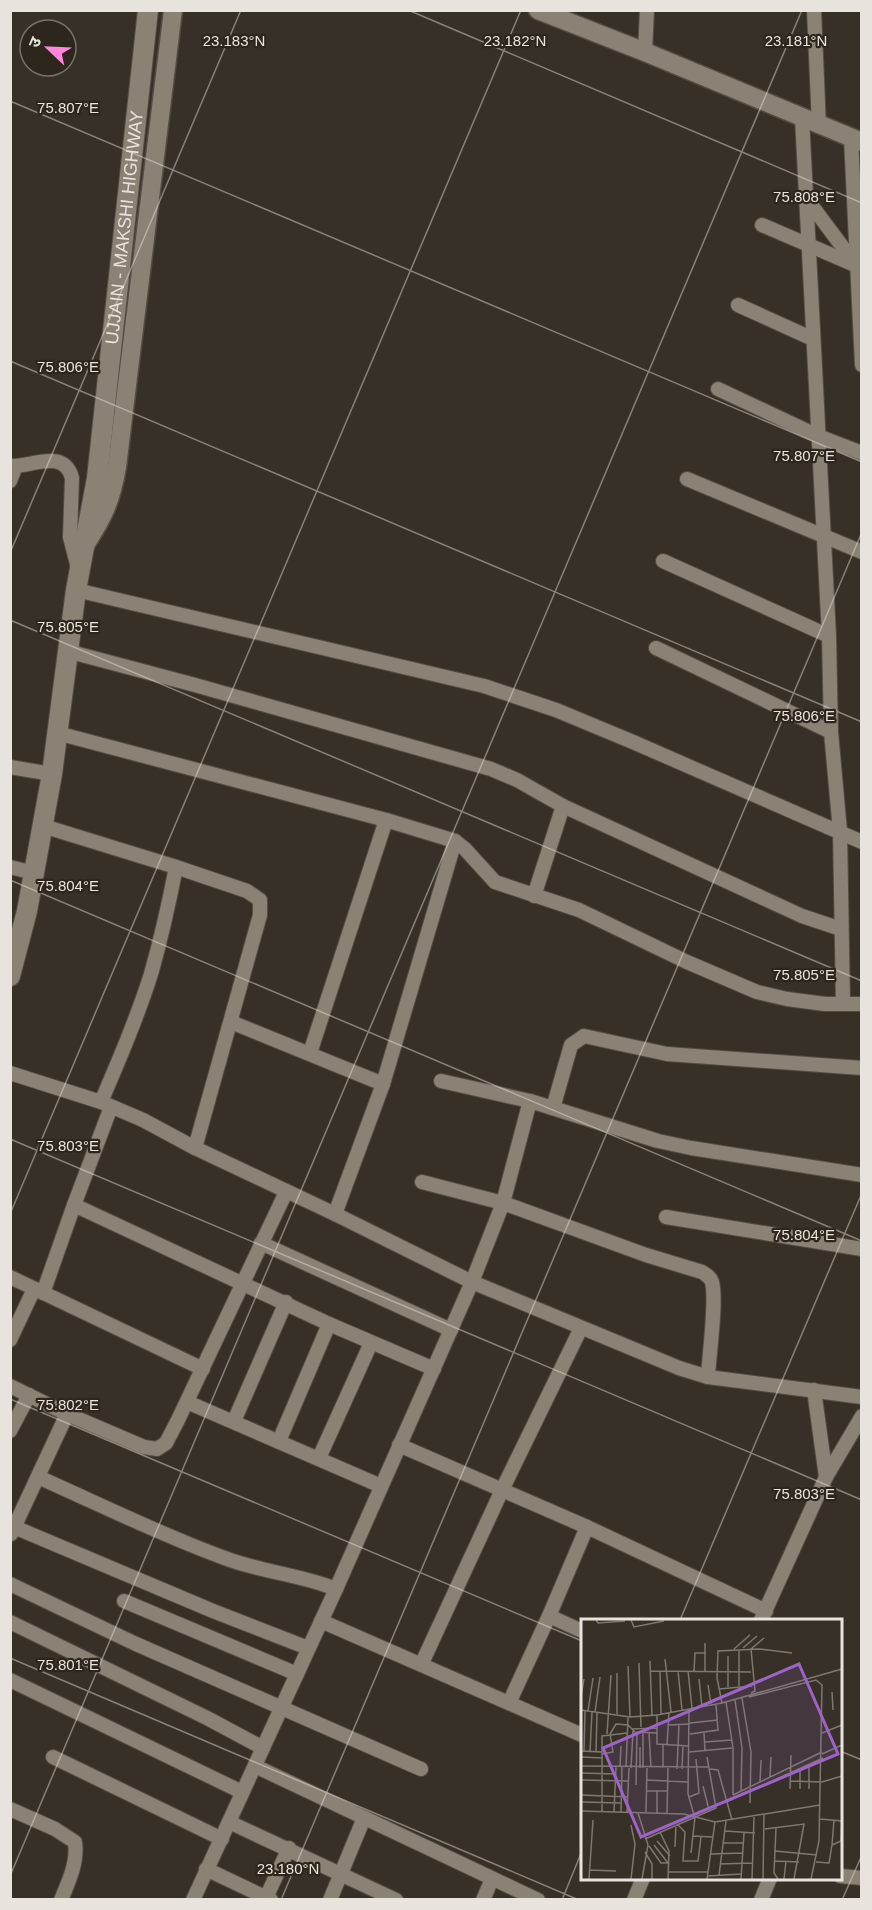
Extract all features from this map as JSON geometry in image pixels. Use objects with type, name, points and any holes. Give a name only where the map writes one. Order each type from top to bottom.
[{"type":"main road","name":"UJJAIN - MAKSHI HIGHWAY","points":[[10,976],[14,948],[27,911],[43,826],[52,774],[67,651],[97,478],[148,10]]},
{"type":"street","points":[[84,547],[105,514],[116,475],[173,10]]},
{"type":"street","points":[[538,10],[856,140],[861,365]]},
{"type":"street","points":[[645,52],[647,10]]},
{"type":"street","points":[[814,10],[806,198],[829,636],[831,732],[840,831],[843,1004]]},
{"type":"street","points":[[806,198],[859,267]]},
{"type":"street","points":[[762,225],[859,267]]},
{"type":"street","points":[[738,305],[813,339]]},
{"type":"street","points":[[718,389],[818,436],[861,453]]},
{"type":"street","points":[[10,481],[13,466],[56,461],[64,463],[69,469],[72,478],[70,537],[78,582],[484,686],[556,710],[861,842]]},
{"type":"street","points":[[687,479],[861,552]]},
{"type":"street","points":[[663,561],[829,636]]},
{"type":"street","points":[[656,648],[831,732]]},
{"type":"street","points":[[67,651],[491,769],[517,780],[563,806],[802,916],[841,929]]},
{"type":"street","points":[[57,733],[386,820],[455,841],[495,882],[579,910],[687,962],[757,992],[787,999],[861,1004]]},
{"type":"street","points":[[10,767],[52,774]]},
{"type":"street","points":[[534,896],[563,806]]},
{"type":"street","points":[[310,1053],[386,820]]},
{"type":"street","points":[[43,826],[247,891],[260,900],[260,915],[195,1148]]},
{"type":"street","points":[[335,1214],[383,1083],[455,841]]},
{"type":"street","points":[[10,867],[34,873]]},
{"type":"street","points":[[10,1340],[38,1291],[74,1205],[150,975],[163,930],[176,867]]},
{"type":"street","points":[[231,1022],[383,1083]]},
{"type":"street","points":[[553,1108],[571,1045],[584,1036],[667,1054],[861,1068]]},
{"type":"street","points":[[10,1073],[106,1105],[143,1120],[195,1148],[472,1282],[679,1368],[708,1377],[861,1397]]},
{"type":"street","points":[[441,1081],[530,1101],[658,1141],[861,1175]]},
{"type":"street","points":[[193,1899],[309,1648],[472,1282],[503,1203],[530,1101]]},
{"type":"street","points":[[422,1182],[503,1203],[709,1276],[713,1297],[708,1377]]},
{"type":"street","points":[[10,1386],[67,1414],[144,1447],[157,1449],[166,1443],[286,1192]]},
{"type":"street","points":[[74,1205],[329,1324],[434,1369]]},
{"type":"street","points":[[666,1217],[861,1249]]},
{"type":"street","points":[[261,1243],[451,1330]]},
{"type":"street","points":[[10,1277],[203,1369]]},
{"type":"street","points":[[234,1421],[285,1302]]},
{"type":"street","points":[[279,1441],[329,1324]]},
{"type":"street","points":[[422,1663],[502,1490],[581,1328]]},
{"type":"street","points":[[320,1458],[371,1343]]},
{"type":"street","points":[[814,1390],[826,1476]]},
{"type":"street","points":[[10,1431],[29,1395]]},
{"type":"street","points":[[187,1402],[381,1486]]},
{"type":"street","points":[[67,1414],[12,1531],[309,1648]]},
{"type":"street","points":[[399,1445],[587,1527],[763,1616],[826,1476],[861,1416]]},
{"type":"street","points":[[38,1477],[223,1558],[282,1575],[316,1580],[336,1588]]},
{"type":"street","points":[[10,1500],[24,1506]]},
{"type":"street","points":[[508,1703],[587,1527]]},
{"type":"street","points":[[10,1584],[136,1644],[421,1769]]},
{"type":"street","points":[[124,1601],[297,1674]]},
{"type":"street","points":[[549,1616],[581,1631]]},
{"type":"street","points":[[321,1621],[422,1663],[581,1735]]},
{"type":"street","points":[[10,1622],[188,1708],[263,1748]]},
{"type":"street","points":[[10,1680],[242,1792]]},
{"type":"street","points":[[52,1757],[222,1839]]},
{"type":"street","points":[[255,1766],[538,1899]]},
{"type":"street","points":[[10,1809],[55,1829],[75,1842],[73,1870],[62,1899]]},
{"type":"street","points":[[330,1899],[364,1818]]},
{"type":"street","points":[[229,1822],[396,1899]]},
{"type":"street","points":[[207,1869],[267,1899],[289,1848]]},
{"type":"street","points":[[842,1876],[861,1878]]},
{"type":"street","points":[[483,1899],[492,1879]]},
{"type":"street","points":[[634,1899],[642,1880]]},
{"type":"street","points":[[761,1899],[769,1880]]}]
